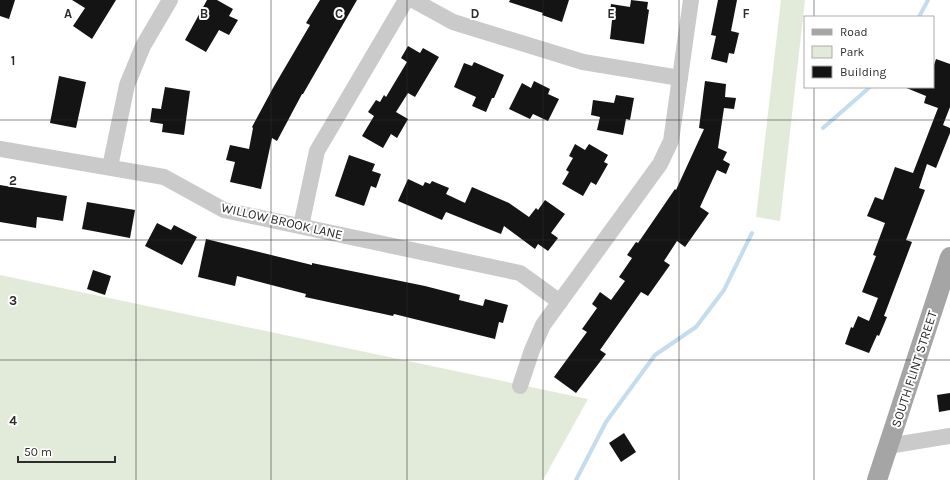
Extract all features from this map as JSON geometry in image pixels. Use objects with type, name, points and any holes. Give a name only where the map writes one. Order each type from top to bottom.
[{"type":"main road","name":"SOUTH FLINT STREET","points":[[877,480],[950,257]]},
{"type":"street","points":[[110,167],[127,85],[143,46],[170,0]]},
{"type":"street","points":[[301,226],[317,151],[406,0]]},
{"type":"street","points":[[413,0],[453,22],[583,62],[680,78]]},
{"type":"street","points":[[520,386],[532,350],[543,325],[660,164],[671,141],[691,0]]},
{"type":"street","name":"WILLOW BROOK LANE","points":[[0,149],[164,177],[224,210],[520,274],[560,302]]},
{"type":"street","points":[[888,446],[950,436]]},
{"type":"green space","points":[[781,0],[805,0],[780,221],[756,217]]},
{"type":"green space","points":[[0,275],[588,399],[543,480],[0,480]]},
{"type":"building","points":[[0,0],[15,0],[9,19],[0,16]]},
{"type":"building","points":[[72,0],[116,0],[92,39],[73,26],[85,8]]},
{"type":"building","points":[[207,0],[217,0],[233,9],[229,16],[238,20],[229,35],[219,30],[206,52],[185,40]]},
{"type":"building","points":[[320,0],[357,0],[302,94],[277,141],[272,138],[261,189],[230,182],[235,162],[226,160],[230,145],[249,149],[252,127],[310,25],[306,23]]},
{"type":"building","points":[[510,0],[569,0],[562,22],[542,15],[543,13],[509,2]]},
{"type":"building","points":[[631,0],[648,2],[647,9],[649,10],[644,44],[610,39],[612,20],[609,20],[611,4],[630,7]]},
{"type":"building","points":[[718,0],[737,0],[731,31],[739,33],[734,54],[729,53],[727,63],[711,59],[716,36],[711,35]]},
{"type":"building","points":[[408,46],[420,53],[423,48],[439,57],[415,97],[408,93],[396,112],[408,119],[397,138],[391,134],[383,148],[362,136],[374,116],[368,112],[376,100],[380,102],[384,95],[386,97],[407,62],[401,58]]},
{"type":"building","points":[[936,59],[950,64],[950,107],[943,125],[950,128],[950,133],[936,168],[927,164],[919,188],[925,190],[906,240],[912,242],[884,316],[887,317],[879,336],[877,335],[869,353],[845,344],[851,327],[853,328],[858,316],[869,321],[878,298],[862,292],[876,256],[873,255],[885,223],[867,216],[875,197],[883,200],[895,167],[913,173],[938,108],[924,103],[926,96],[906,88],[934,88],[934,65]]},
{"type":"building","points":[[474,62],[504,75],[486,112],[472,106],[476,97],[454,87],[464,63],[472,66]]},
{"type":"building","points":[[59,76],[86,82],[76,128],[50,123]]},
{"type":"building","points":[[534,81],[550,89],[548,94],[559,99],[548,121],[533,114],[530,119],[509,109],[522,83],[531,88]]},
{"type":"building","points":[[705,81],[726,84],[725,97],[736,98],[734,109],[724,108],[718,148],[727,152],[723,160],[730,164],[726,174],[717,170],[700,207],[709,213],[685,247],[677,241],[664,261],[670,265],[648,296],[641,292],[600,350],[606,354],[576,393],[554,377],[587,332],[582,329],[597,308],[592,304],[600,292],[611,300],[625,281],[619,277],[632,258],[627,255],[636,242],[638,243],[675,189],[676,190],[704,129],[699,128]]},
{"type":"building","points":[[165,87],[190,91],[184,135],[162,132],[163,124],[150,122],[152,108],[161,109]]},
{"type":"building","points":[[616,95],[634,98],[630,120],[626,119],[623,135],[597,130],[600,117],[591,115],[593,100],[614,103]]},
{"type":"building","points":[[575,144],[585,150],[589,144],[608,155],[604,162],[608,164],[596,185],[591,182],[583,196],[562,184],[569,172],[566,170],[573,158],[569,156]]},
{"type":"building","points":[[349,155],[375,164],[372,171],[381,174],[376,188],[371,186],[364,206],[335,196]]},
{"type":"building","points":[[408,179],[423,186],[425,182],[430,184],[432,181],[449,188],[446,194],[465,203],[472,187],[509,203],[529,217],[536,208],[538,210],[545,200],[565,214],[551,233],[558,238],[548,251],[538,244],[535,249],[504,226],[501,234],[446,212],[442,220],[398,201]]},
{"type":"building","points":[[0,185],[67,196],[63,221],[37,217],[36,228],[0,222]]},
{"type":"building","points":[[87,202],[135,210],[130,238],[82,229]]},
{"type":"building","points":[[157,223],[171,230],[174,225],[197,237],[182,265],[145,246]]},
{"type":"building","points":[[206,239],[312,265],[312,263],[425,286],[460,295],[459,300],[483,306],[485,299],[508,305],[503,323],[499,322],[495,339],[394,314],[393,316],[305,297],[306,294],[237,276],[235,286],[198,277]]},
{"type":"building","points":[[93,270],[111,276],[105,295],[87,289]]},
{"type":"building","points":[[950,393],[950,410],[939,412],[937,395]]},
{"type":"building","points":[[624,433],[636,452],[621,462],[609,443]]},
{"type":"waterway","points":[[920,16],[928,0]]},
{"type":"waterway","points":[[823,128],[869,88]]},
{"type":"waterway","points":[[576,480],[606,422],[655,355],[696,327],[724,290],[752,233]]}]
